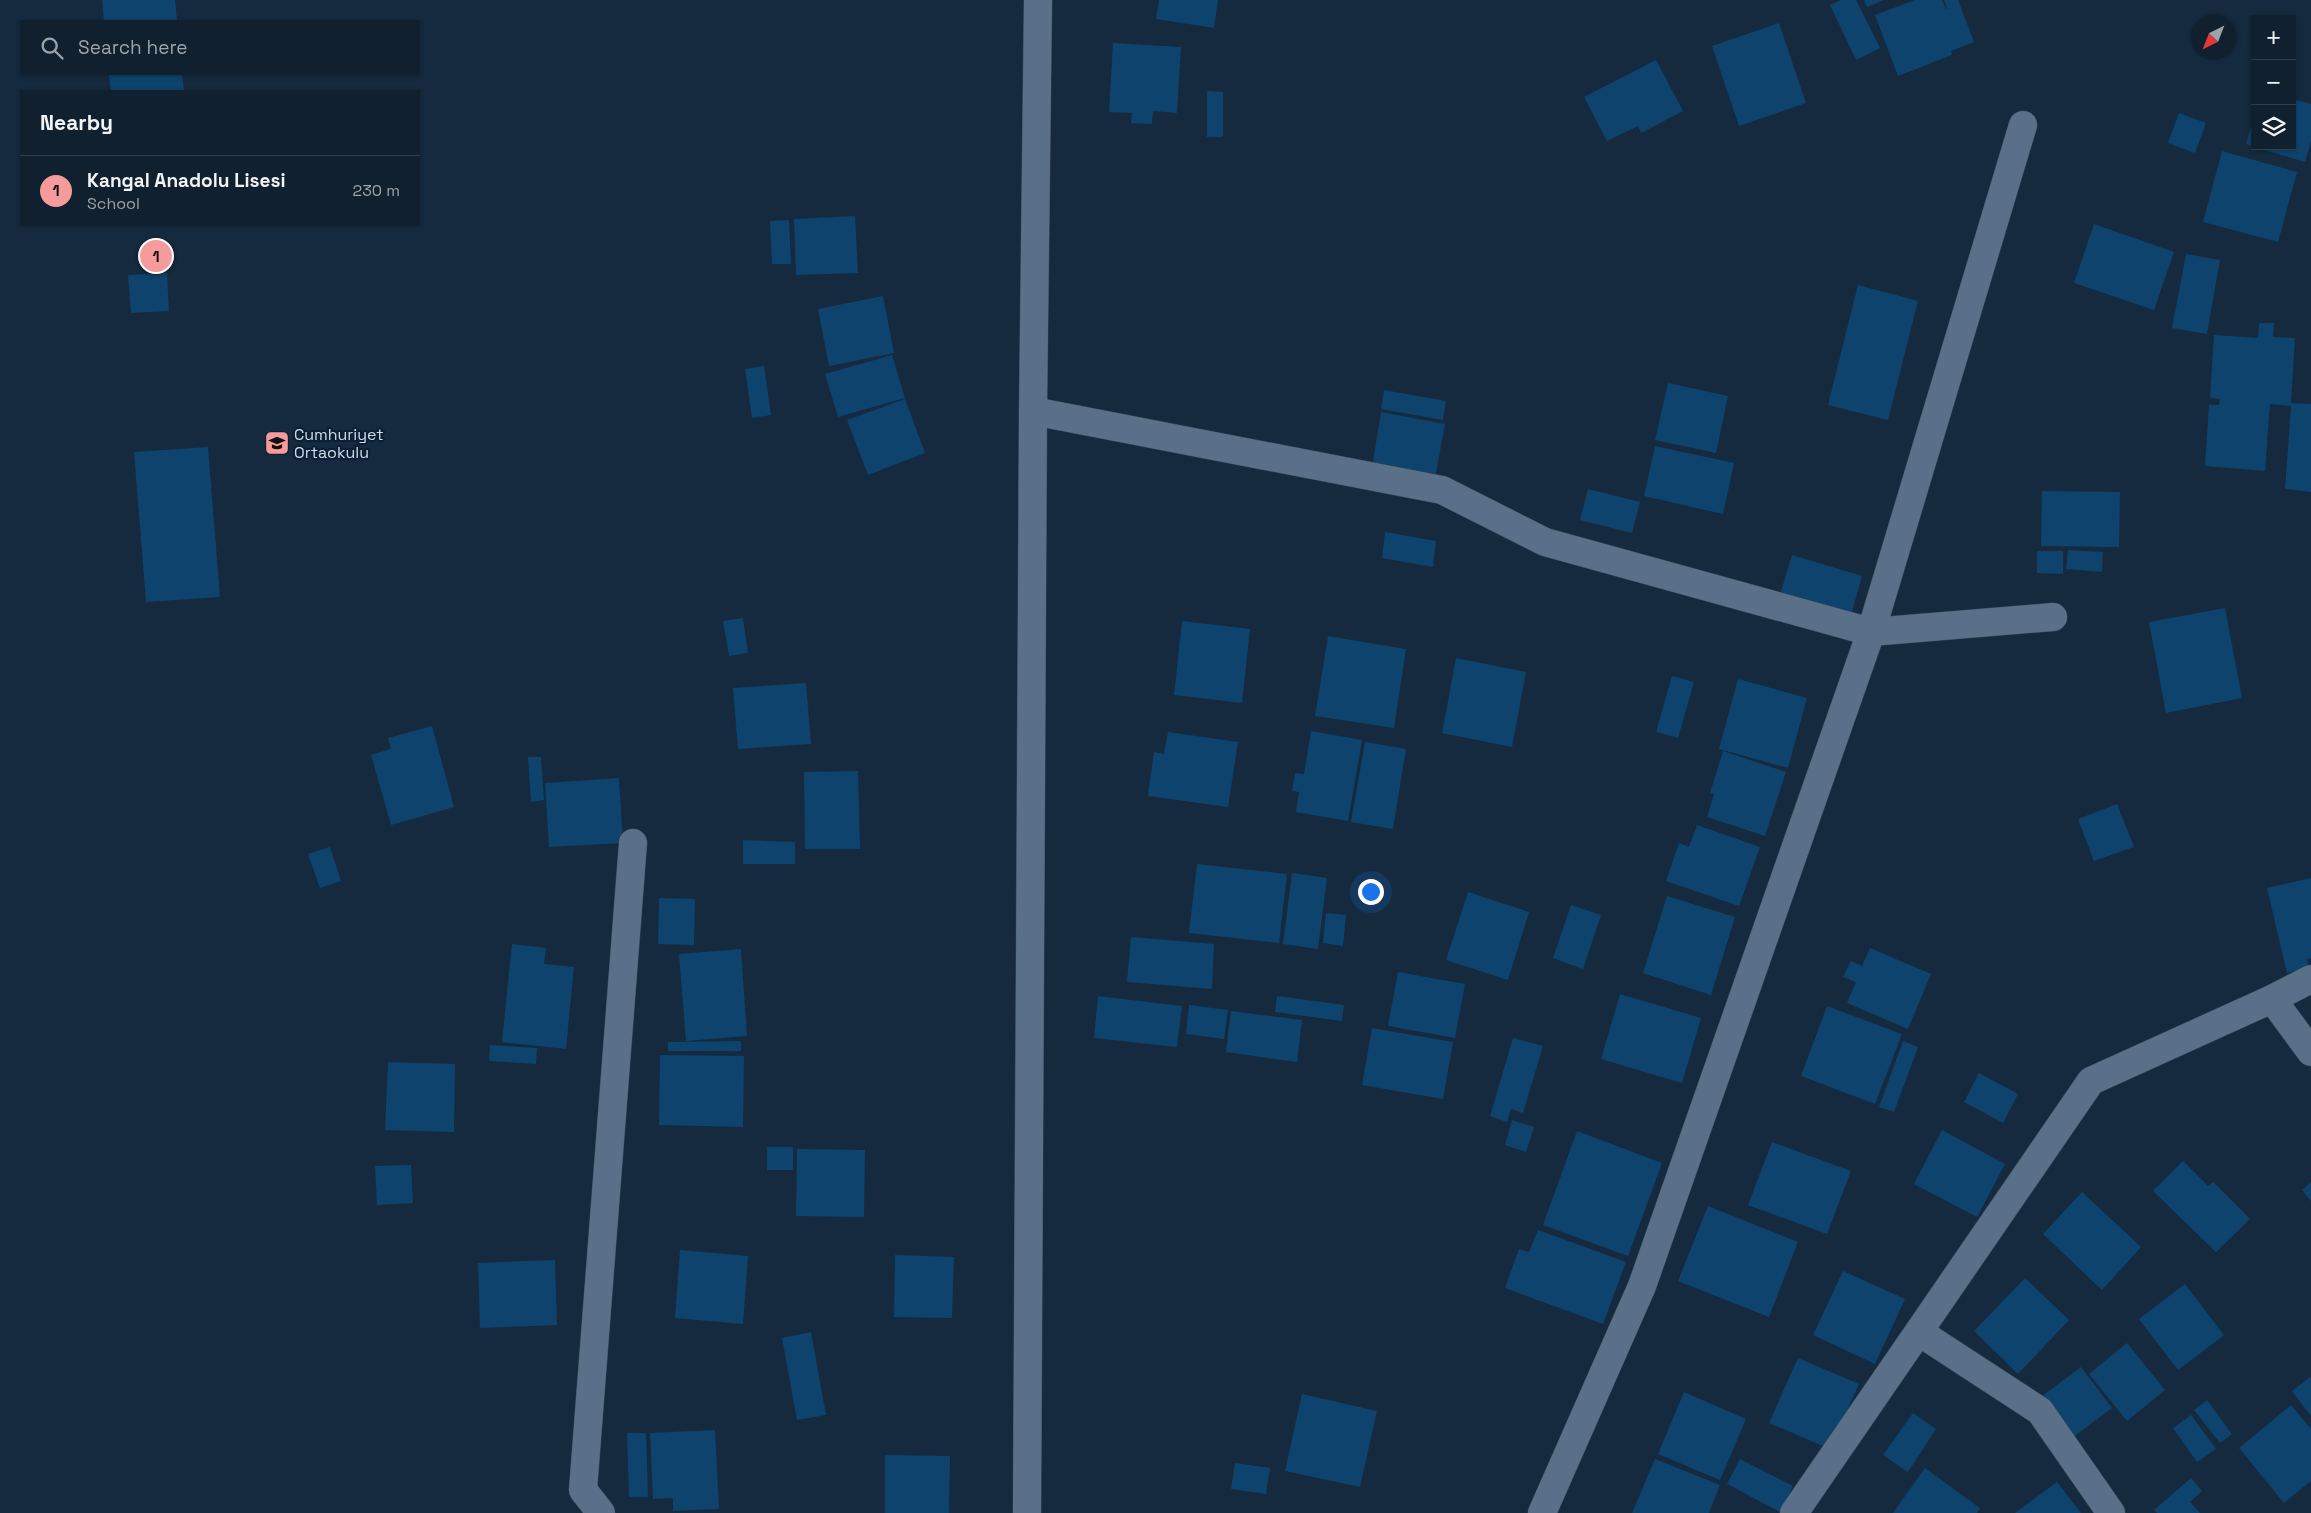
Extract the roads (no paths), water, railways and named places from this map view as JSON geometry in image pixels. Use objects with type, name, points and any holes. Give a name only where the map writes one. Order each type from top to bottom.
[{"type":"street","points":[[1027,1513],[1033,411],[1038,0]]},
{"type":"street","points":[[1542,1513],[1642,1286],[1871,632],[2023,125]]},
{"type":"street","points":[[1033,411],[1442,490],[1545,542],[1871,632],[2053,617]]},
{"type":"street","points":[[601,1513],[583,1490],[633,843]]},
{"type":"street","points":[[1794,1513],[2091,1081],[2272,999],[2311,979]]},
{"type":"street","points":[[2272,999],[2311,1052]]},
{"type":"street","points":[[1919,1332],[2040,1411],[2111,1513]]},
{"type":"place","name":"Kangal Anadolu Lisesi","points":[[156,256]]},
{"type":"place","name":"Cumhuriyet Ortaokulu","points":[[277,443]]}]
